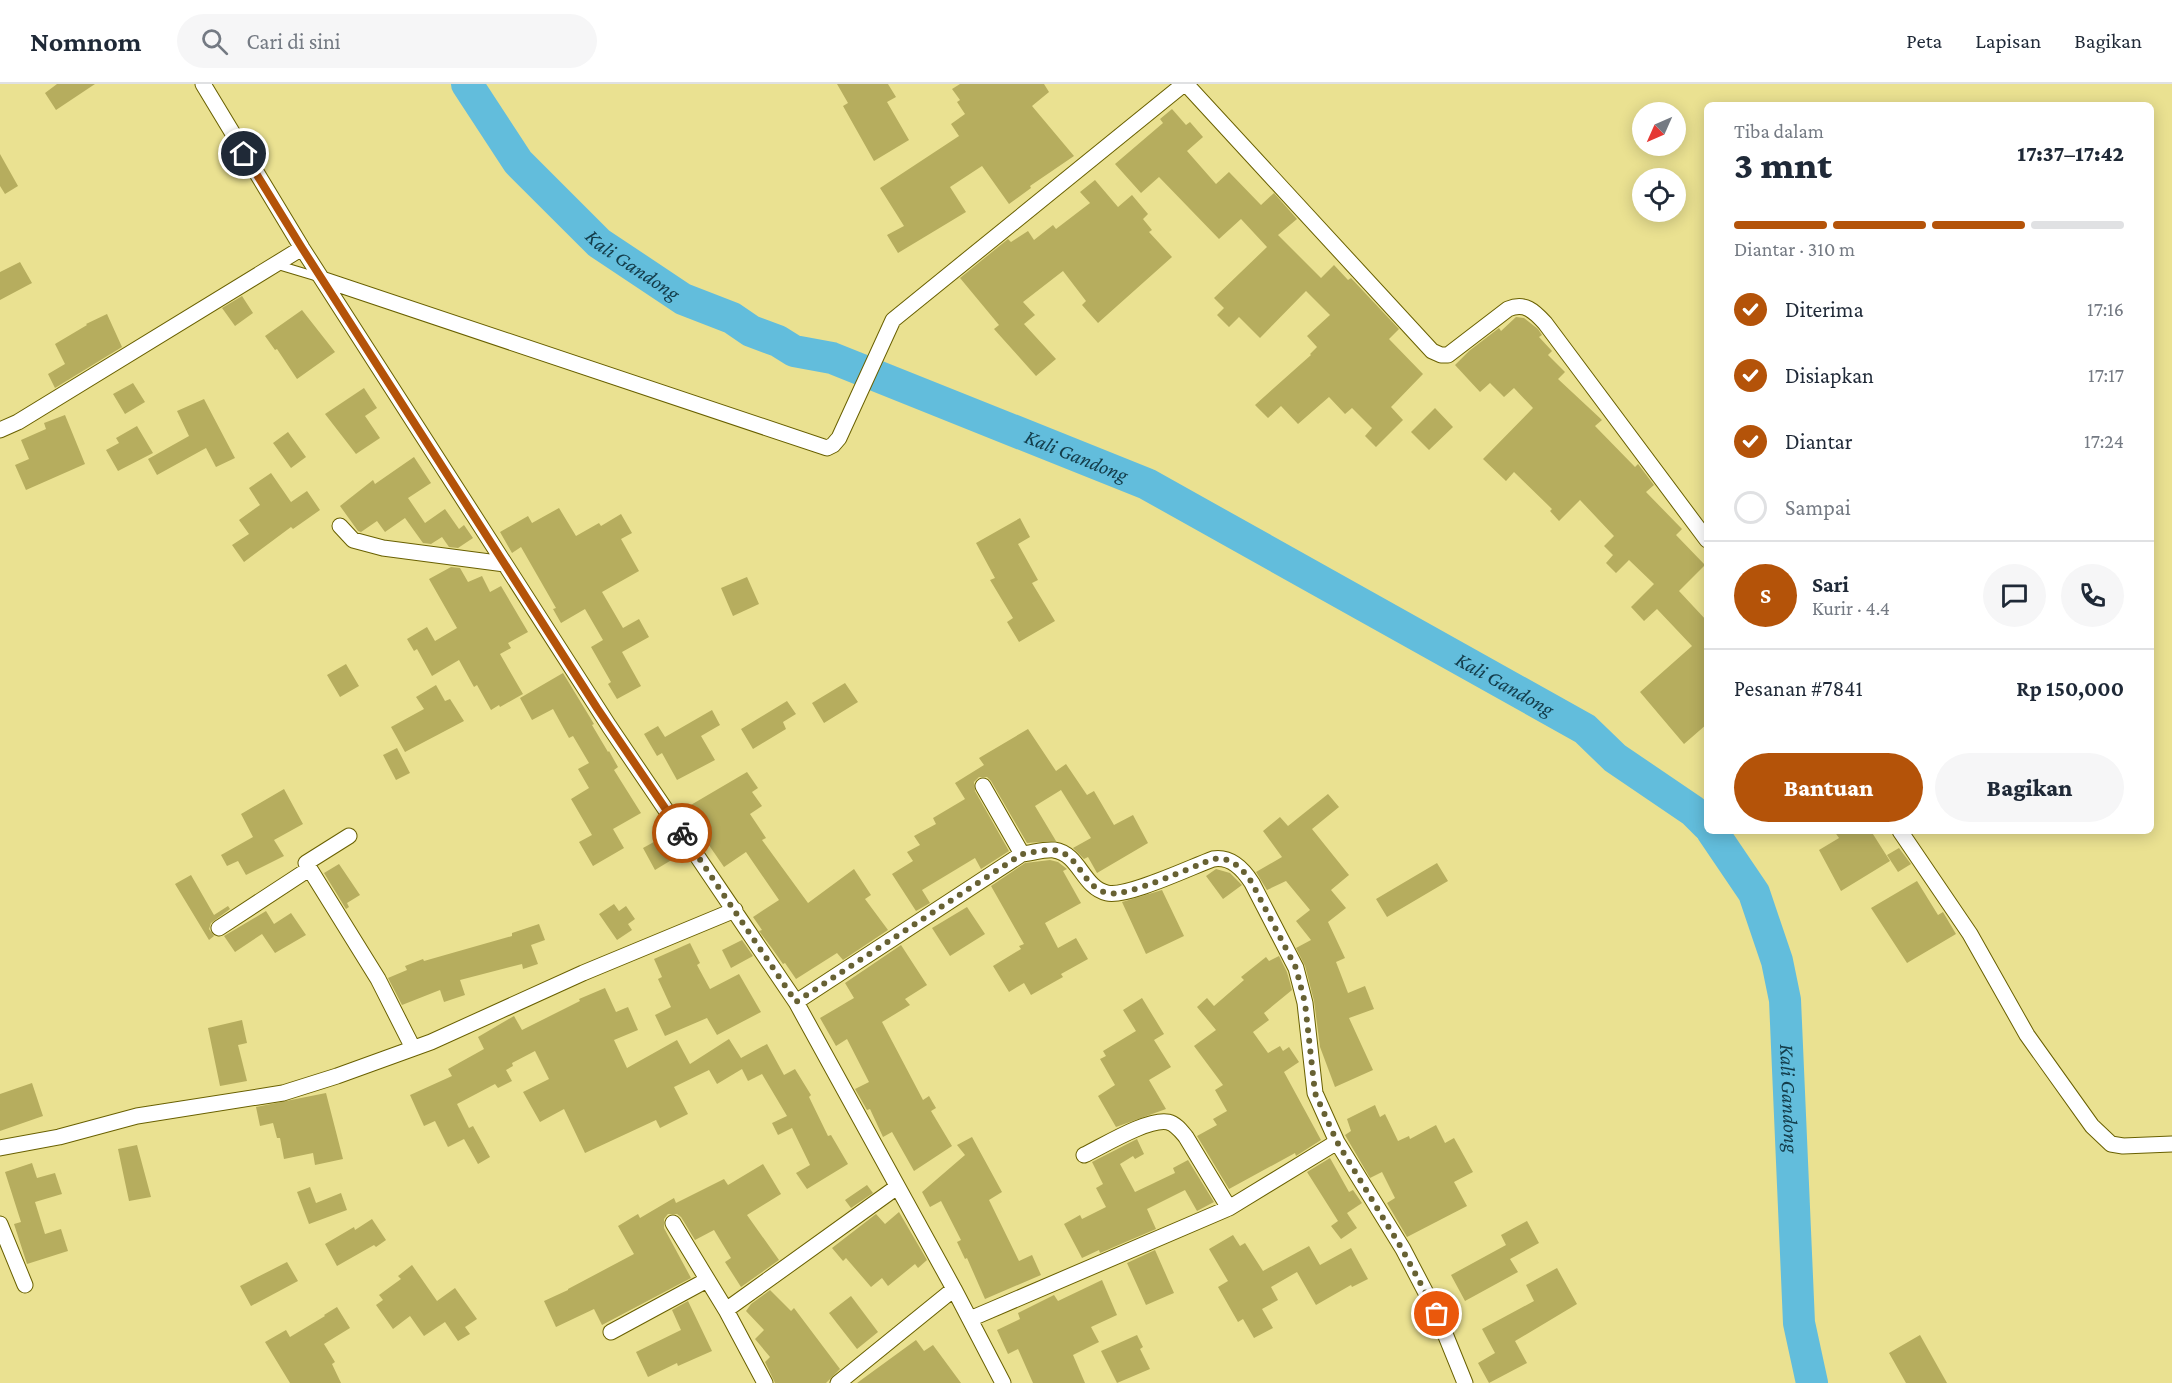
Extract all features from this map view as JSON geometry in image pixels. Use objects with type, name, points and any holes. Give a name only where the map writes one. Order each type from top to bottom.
[{"type":"street","points":[[203,84],[302,248],[609,726],[796,1002],[954,1289],[1003,1383]]},
{"type":"street","points":[[322,279],[823,447],[830,447],[836,443],[845,426],[893,320],[1185,84],[1432,351],[1440,355],[1448,355],[1508,309],[1516,306],[1532,309],[1545,323],[1704,536]]},
{"type":"street","points":[[0,430],[18,422],[302,248]]},
{"type":"street","points":[[340,526],[353,540],[383,548],[505,564]]},
{"type":"street","points":[[983,786],[1022,854]]},
{"type":"street","points":[[1902,834],[1970,934],[2027,1035],[2092,1126],[2111,1144],[2123,1146],[2172,1144]]},
{"type":"street","points":[[349,836],[306,863],[378,979],[413,1048]]},
{"type":"street","points":[[796,1002],[1022,854],[1052,850],[1062,852],[1071,857],[1096,888],[1106,893],[1116,894],[1136,889],[1221,857],[1244,870],[1296,968],[1305,1003],[1315,1093],[1337,1142],[1402,1249],[1437,1314],[1465,1383]]},
{"type":"street","points":[[219,928],[309,869]]},
{"type":"street","points":[[0,1148],[59,1137],[137,1116],[283,1093],[337,1076],[413,1048],[583,973],[735,910]]},
{"type":"street","points":[[1084,1155],[1148,1124],[1169,1122],[1178,1127],[1186,1137],[1229,1208]]},
{"type":"street","points":[[970,1319],[1229,1208],[1337,1142]]},
{"type":"street","points":[[726,1310],[897,1187]]},
{"type":"street","points":[[673,1223],[726,1310],[765,1383]]},
{"type":"street","points":[[0,1224],[25,1285]]},
{"type":"street","points":[[611,1332],[707,1280]]},
{"type":"street","points":[[838,1383],[954,1289]]},
{"type":"lane","points":[[275,264],[322,279]]},
{"type":"building","points":[[57,84],[95,84],[56,110],[45,93]]},
{"type":"building","points":[[837,84],[888,84],[896,97],[887,102],[909,140],[874,161],[843,106],[848,103]]},
{"type":"building","points":[[960,84],[1044,84],[1049,92],[1032,106],[1074,156],[1030,186],[1031,188],[1009,204],[982,166],[950,187],[966,212],[898,253],[887,235],[904,226],[880,188],[959,136],[951,124],[965,114],[957,102],[960,100],[952,89]]},
{"type":"building","points":[[1172,109],[1186,125],[1190,122],[1203,137],[1187,151],[1216,184],[1229,172],[1261,205],[1274,193],[1297,219],[1278,235],[1321,278],[1334,265],[1348,280],[1351,278],[1399,329],[1389,339],[1423,374],[1391,407],[1403,420],[1376,447],[1365,436],[1372,428],[1352,408],[1345,414],[1329,397],[1298,424],[1281,406],[1268,418],[1255,405],[1311,355],[1317,347],[1307,336],[1330,315],[1306,291],[1260,338],[1239,317],[1229,327],[1217,315],[1224,308],[1214,298],[1267,247],[1241,219],[1219,239],[1159,177],[1141,193],[1115,164],[1163,123],[1160,119]]},
{"type":"building","points":[[0,154],[18,186],[5,194],[0,186]]},
{"type":"building","points":[[1095,180],[1118,207],[1132,195],[1148,214],[1143,219],[1152,230],[1149,232],[1172,257],[1098,323],[1082,305],[1086,301],[1063,271],[1023,302],[1035,315],[1024,324],[1056,359],[1036,376],[994,329],[999,325],[960,278],[1008,239],[1011,242],[1028,231],[1034,240],[1053,225],[1056,229],[1090,203],[1080,192]]},
{"type":"building","points":[[20,262],[32,283],[0,300],[0,272]]},
{"type":"building","points":[[242,296],[253,313],[235,326],[222,308]]},
{"type":"building","points":[[302,310],[335,352],[297,379],[277,349],[275,350],[265,336]]},
{"type":"building","points":[[107,314],[122,347],[55,388],[48,374],[65,364],[55,344],[86,324]]},
{"type":"building","points":[[1516,317],[1524,318],[1538,329],[1542,335],[1539,337],[1552,351],[1548,355],[1565,372],[1558,379],[1602,420],[1595,426],[1635,467],[1638,464],[1654,485],[1646,492],[1682,529],[1676,535],[1704,564],[1679,591],[1704,618],[1704,727],[1684,744],[1640,692],[1692,646],[1657,609],[1644,621],[1631,607],[1654,584],[1629,560],[1616,573],[1606,563],[1613,555],[1604,546],[1614,536],[1580,500],[1559,521],[1550,511],[1552,509],[1514,472],[1506,481],[1483,459],[1533,408],[1514,388],[1504,397],[1490,383],[1480,392],[1455,365],[1499,328],[1501,331]]},
{"type":"building","points":[[133,383],[145,402],[125,414],[113,394]]},
{"type":"building","points":[[364,388],[377,408],[365,416],[380,438],[356,454],[325,414]]},
{"type":"building","points":[[204,399],[235,458],[216,467],[206,448],[157,475],[148,459],[189,436],[177,411]]},
{"type":"building","points":[[1435,408],[1453,427],[1429,450],[1411,432]]},
{"type":"building","points":[[65,415],[85,464],[26,490],[15,465],[29,459],[21,440],[46,429],[44,423]]},
{"type":"building","points":[[137,426],[153,453],[118,471],[106,450],[119,443],[116,438]]},
{"type":"building","points":[[288,432],[306,457],[291,468],[273,443]]},
{"type":"building","points":[[414,457],[431,483],[408,498],[425,523],[445,509],[459,529],[464,525],[473,538],[458,548],[449,547],[442,537],[431,544],[423,543],[405,518],[385,532],[377,521],[361,532],[358,531],[340,506],[373,480],[375,484]]},
{"type":"building","points":[[271,473],[291,502],[307,491],[320,510],[293,529],[291,527],[244,562],[232,545],[249,534],[239,520],[260,505],[249,488]]},
{"type":"building","points":[[559,508],[576,536],[599,523],[601,526],[621,514],[632,533],[621,539],[639,571],[602,592],[623,628],[639,619],[649,637],[622,652],[641,686],[617,699],[608,684],[611,682],[591,647],[603,640],[585,609],[561,623],[553,609],[556,608],[521,547],[512,553],[500,532],[528,516],[532,523]]},
{"type":"building","points":[[1020,518],[1030,537],[1018,544],[1038,580],[1032,583],[1055,621],[1019,642],[1007,622],[1013,618],[990,580],[995,578],[976,543]]},
{"type":"building","points":[[451,567],[460,568],[468,582],[482,576],[490,592],[501,586],[528,632],[508,643],[511,648],[500,654],[523,694],[491,710],[477,685],[474,687],[459,660],[432,676],[417,649],[414,651],[407,639],[427,627],[435,641],[457,628],[429,579]]},
{"type":"building","points":[[747,577],[759,604],[733,616],[721,588]]},
{"type":"building","points":[[346,664],[359,686],[340,697],[327,675]]},
{"type":"building","points":[[563,673],[618,767],[614,770],[641,813],[613,829],[624,848],[593,866],[579,842],[592,835],[571,799],[589,788],[578,769],[589,763],[573,736],[569,738],[553,709],[532,720],[520,698]]},
{"type":"building","points":[[845,683],[858,702],[824,723],[812,703]]},
{"type":"building","points":[[436,685],[445,701],[450,699],[464,721],[405,752],[391,727],[424,709],[416,697]]},
{"type":"building","points":[[787,701],[796,714],[783,722],[786,729],[753,749],[741,729]]},
{"type":"building","points":[[712,710],[720,725],[701,736],[715,760],[677,780],[662,753],[657,756],[644,734],[658,726],[665,737]]},
{"type":"building","points":[[1028,729],[1056,771],[1066,764],[1087,795],[1094,791],[1114,825],[1133,815],[1148,843],[1097,873],[1088,857],[1084,859],[1073,848],[1091,838],[1061,790],[1035,806],[1056,841],[1027,843],[991,781],[987,777],[979,777],[974,782],[975,791],[1009,851],[981,869],[975,858],[922,890],[930,903],[916,911],[892,874],[913,861],[907,852],[920,845],[914,836],[936,824],[933,818],[965,799],[955,783],[984,765],[979,758]]},
{"type":"building","points":[[397,748],[410,773],[396,780],[383,755]]},
{"type":"building","points":[[747,772],[758,788],[752,792],[762,806],[750,814],[766,838],[762,840],[808,903],[854,869],[871,895],[865,899],[888,930],[843,960],[837,953],[796,979],[759,931],[762,930],[753,917],[779,900],[746,852],[724,867],[684,809]]},
{"type":"building","points":[[284,789],[303,824],[274,840],[284,856],[246,875],[238,861],[227,866],[221,855],[253,837],[241,814]]},
{"type":"building","points":[[1328,794],[1339,807],[1312,829],[1349,875],[1331,890],[1346,908],[1328,922],[1345,958],[1336,962],[1348,993],[1365,986],[1374,1009],[1349,1018],[1373,1070],[1335,1087],[1320,1047],[1314,1001],[1305,966],[1296,948],[1311,940],[1296,921],[1310,910],[1286,881],[1267,890],[1256,872],[1282,857],[1263,831],[1280,817],[1288,826]]},
{"type":"building","points":[[670,833],[683,853],[655,870],[643,848]]},
{"type":"building","points":[[1836,834],[1873,834],[1890,861],[1841,891],[1819,850],[1839,838]]},
{"type":"building","points":[[1899,848],[1911,864],[1898,872],[1887,855]]},
{"type":"building","points":[[1050,860],[1058,862],[1067,869],[1063,871],[1081,903],[1045,923],[1058,948],[1076,938],[1088,959],[1061,974],[1063,977],[1031,995],[1024,983],[1009,992],[993,966],[1021,949],[1019,946],[1024,944],[991,886],[1025,863]]},
{"type":"building","points":[[1437,863],[1448,881],[1387,917],[1376,899]]},
{"type":"building","points":[[339,864],[360,895],[347,903],[349,907],[346,909],[324,873]]},
{"type":"building","points":[[1216,869],[1230,873],[1242,885],[1223,899],[1206,876]]},
{"type":"building","points":[[191,875],[214,915],[228,906],[230,909],[211,923],[209,929],[214,936],[209,940],[175,884]]},
{"type":"building","points":[[1917,881],[1938,915],[1943,912],[1956,934],[1907,963],[1871,908]]},
{"type":"building","points":[[1162,890],[1184,936],[1146,954],[1122,902]]},
{"type":"building","points":[[614,904],[619,911],[626,906],[635,919],[628,924],[632,930],[617,940],[599,914]]},
{"type":"building","points":[[967,907],[985,934],[950,956],[932,928]]},
{"type":"building","points":[[266,911],[274,924],[291,913],[306,935],[275,953],[262,934],[235,952],[224,936]]},
{"type":"building","points":[[539,924],[545,940],[531,945],[538,964],[523,969],[522,964],[460,980],[465,995],[444,1002],[440,990],[402,1005],[388,978],[407,970],[405,966],[423,959],[424,961],[512,936],[512,933]]},
{"type":"building","points":[[742,940],[753,956],[731,968],[722,950]]},
{"type":"building","points":[[690,943],[700,963],[697,965],[710,989],[739,974],[761,1012],[717,1035],[707,1018],[665,1036],[655,1015],[671,1007],[658,979],[662,977],[654,959]]},
{"type":"building","points":[[901,945],[927,985],[905,999],[910,1005],[882,1022],[923,1100],[929,1096],[936,1108],[931,1111],[952,1146],[914,1171],[892,1132],[883,1137],[870,1109],[867,1110],[855,1089],[869,1082],[847,1039],[836,1046],[820,1018],[854,998],[845,983]]},
{"type":"building","points":[[1279,956],[1292,990],[1264,1013],[1269,1020],[1253,1032],[1268,1053],[1280,1046],[1283,1051],[1289,1047],[1299,1062],[1284,1072],[1321,1140],[1296,1156],[1295,1153],[1229,1189],[1197,1136],[1217,1125],[1213,1119],[1227,1111],[1215,1090],[1223,1085],[1194,1046],[1216,1030],[1197,1007],[1207,998],[1214,1006],[1244,980],[1241,977],[1266,957],[1269,961]]},
{"type":"building","points":[[605,988],[616,1012],[628,1007],[638,1030],[614,1040],[627,1068],[677,1040],[690,1064],[729,1039],[741,1058],[767,1044],[784,1075],[795,1069],[811,1095],[809,1097],[828,1136],[831,1135],[848,1164],[807,1189],[796,1173],[810,1165],[792,1128],[778,1135],[772,1123],[787,1116],[762,1074],[748,1081],[742,1069],[717,1084],[709,1070],[674,1087],[688,1114],[660,1128],[656,1120],[585,1153],[564,1109],[540,1122],[523,1092],[549,1079],[535,1051],[512,1063],[513,1066],[506,1070],[512,1081],[498,1088],[495,1084],[457,1104],[469,1128],[473,1126],[490,1157],[478,1164],[464,1139],[448,1147],[435,1121],[424,1126],[410,1095],[452,1076],[448,1069],[484,1049],[478,1037],[514,1016],[522,1030],[580,1001],[579,999]]},
{"type":"building","points":[[1142,998],[1164,1034],[1154,1040],[1171,1067],[1149,1080],[1166,1109],[1116,1127],[1098,1096],[1115,1085],[1100,1059],[1106,1056],[1103,1051],[1136,1031],[1123,1010]]},
{"type":"building","points":[[242,1020],[247,1043],[238,1045],[247,1081],[220,1086],[208,1028]]},
{"type":"building","points":[[32,1083],[43,1116],[0,1131],[0,1094]]},
{"type":"building","points":[[326,1093],[343,1159],[315,1165],[313,1153],[284,1159],[280,1138],[277,1138],[273,1123],[260,1126],[256,1107]]},
{"type":"building","points":[[1375,1105],[1380,1117],[1385,1114],[1398,1141],[1409,1136],[1410,1139],[1436,1125],[1445,1143],[1454,1138],[1473,1172],[1454,1182],[1467,1206],[1407,1237],[1387,1203],[1395,1198],[1382,1172],[1370,1178],[1345,1135],[1351,1131],[1347,1119]]},
{"type":"building","points":[[972,1137],[1002,1192],[989,1200],[1019,1261],[1032,1255],[1041,1275],[985,1299],[967,1258],[965,1259],[957,1242],[961,1240],[941,1201],[930,1207],[922,1192],[965,1155],[957,1145]]},
{"type":"building","points":[[1137,1139],[1144,1154],[1135,1159],[1133,1156],[1120,1164],[1135,1192],[1175,1173],[1173,1168],[1188,1160],[1214,1202],[1197,1211],[1185,1190],[1147,1209],[1156,1229],[1100,1253],[1099,1250],[1082,1258],[1064,1224],[1080,1215],[1082,1219],[1106,1207],[1096,1188],[1103,1184],[1092,1162]]},
{"type":"building","points":[[137,1145],[151,1197],[129,1201],[118,1149]]},
{"type":"building","points":[[1330,1158],[1349,1192],[1353,1190],[1362,1203],[1347,1213],[1357,1228],[1341,1239],[1331,1226],[1338,1221],[1307,1172]]},
{"type":"building","points":[[32,1163],[37,1178],[55,1173],[62,1194],[35,1202],[45,1234],[61,1229],[68,1251],[27,1264],[14,1224],[21,1222],[5,1172]]},
{"type":"building","points":[[763,1164],[781,1194],[747,1215],[779,1260],[741,1287],[725,1262],[731,1258],[714,1230],[695,1240],[681,1217],[677,1214],[668,1214],[664,1219],[664,1228],[691,1278],[602,1325],[594,1309],[556,1327],[544,1301],[634,1254],[618,1226],[638,1214],[640,1218],[674,1198],[676,1203],[724,1179],[728,1185]]},
{"type":"building","points":[[867,1185],[873,1193],[851,1208],[845,1200]]},
{"type":"building","points":[[310,1187],[316,1203],[341,1193],[347,1210],[309,1224],[297,1192]]},
{"type":"building","points":[[899,1212],[927,1260],[918,1268],[915,1264],[888,1286],[882,1278],[871,1287],[846,1258],[843,1261],[832,1248],[876,1214],[885,1224]]},
{"type":"building","points":[[372,1219],[386,1240],[337,1266],[325,1244]]},
{"type":"building","points":[[1527,1221],[1539,1243],[1510,1259],[1518,1272],[1465,1301],[1451,1275],[1506,1245],[1501,1235]]},
{"type":"building","points":[[1233,1235],[1240,1246],[1245,1243],[1263,1271],[1309,1246],[1320,1265],[1351,1248],[1368,1279],[1352,1287],[1351,1285],[1316,1305],[1297,1272],[1271,1287],[1278,1300],[1262,1309],[1273,1328],[1254,1338],[1243,1319],[1238,1322],[1218,1287],[1228,1281],[1209,1249]]},
{"type":"building","points":[[1155,1250],[1174,1293],[1146,1305],[1127,1263]]},
{"type":"building","points":[[287,1262],[298,1281],[251,1306],[240,1286]]},
{"type":"building","points":[[412,1265],[437,1301],[455,1288],[477,1319],[465,1327],[470,1334],[458,1341],[445,1322],[424,1336],[410,1316],[393,1329],[376,1305],[383,1300],[379,1295],[401,1279],[398,1276]]},
{"type":"building","points":[[1557,1268],[1577,1304],[1515,1341],[1527,1363],[1489,1383],[1478,1363],[1495,1353],[1482,1329],[1534,1301],[1526,1285]]},
{"type":"building","points":[[1102,1280],[1117,1315],[1091,1327],[1099,1342],[1073,1355],[1085,1383],[1033,1383],[1018,1349],[1008,1354],[997,1330],[1020,1319],[1018,1313],[1054,1295],[1058,1301]]},
{"type":"building","points":[[770,1290],[791,1311],[794,1308],[840,1369],[826,1383],[775,1383],[765,1362],[770,1357],[755,1339],[764,1330],[746,1311],[751,1304]]},
{"type":"building","points":[[851,1296],[878,1332],[857,1349],[829,1313]]},
{"type":"building","points":[[688,1301],[712,1351],[678,1366],[677,1363],[648,1377],[636,1352],[681,1330],[672,1310]]},
{"type":"building","points":[[337,1307],[350,1328],[324,1344],[335,1362],[332,1364],[341,1383],[290,1383],[265,1342],[286,1330],[290,1337]]},
{"type":"building","points":[[1137,1335],[1143,1347],[1140,1349],[1150,1369],[1117,1383],[1101,1351]]},
{"type":"building","points":[[1920,1335],[1947,1383],[1906,1383],[1889,1353]]},
{"type":"building","points":[[916,1340],[924,1351],[933,1345],[961,1383],[857,1383]]},
{"type":"waterway","name":"Kali Gandong","points":[[467,84],[518,162],[599,243],[683,299],[732,318],[751,331],[778,341],[794,351],[832,358],[1147,484],[1585,729],[1615,758],[1693,811],[1704,822]]},
{"type":"waterway","name":"Kali Gandong","points":[[1714,834],[1754,893],[1777,961],[1785,1000],[1799,1323],[1812,1383]]},
{"type":"way so far","points":[[682,833],[796,1002],[1022,854],[1052,850],[1062,852],[1071,857],[1096,888],[1106,893],[1116,894],[1136,889],[1221,857],[1244,870],[1296,968],[1305,1003],[1315,1093],[1337,1142],[1402,1249],[1437,1314]]},
{"type":"route","points":[[244,154],[597,708],[682,833]]}]
